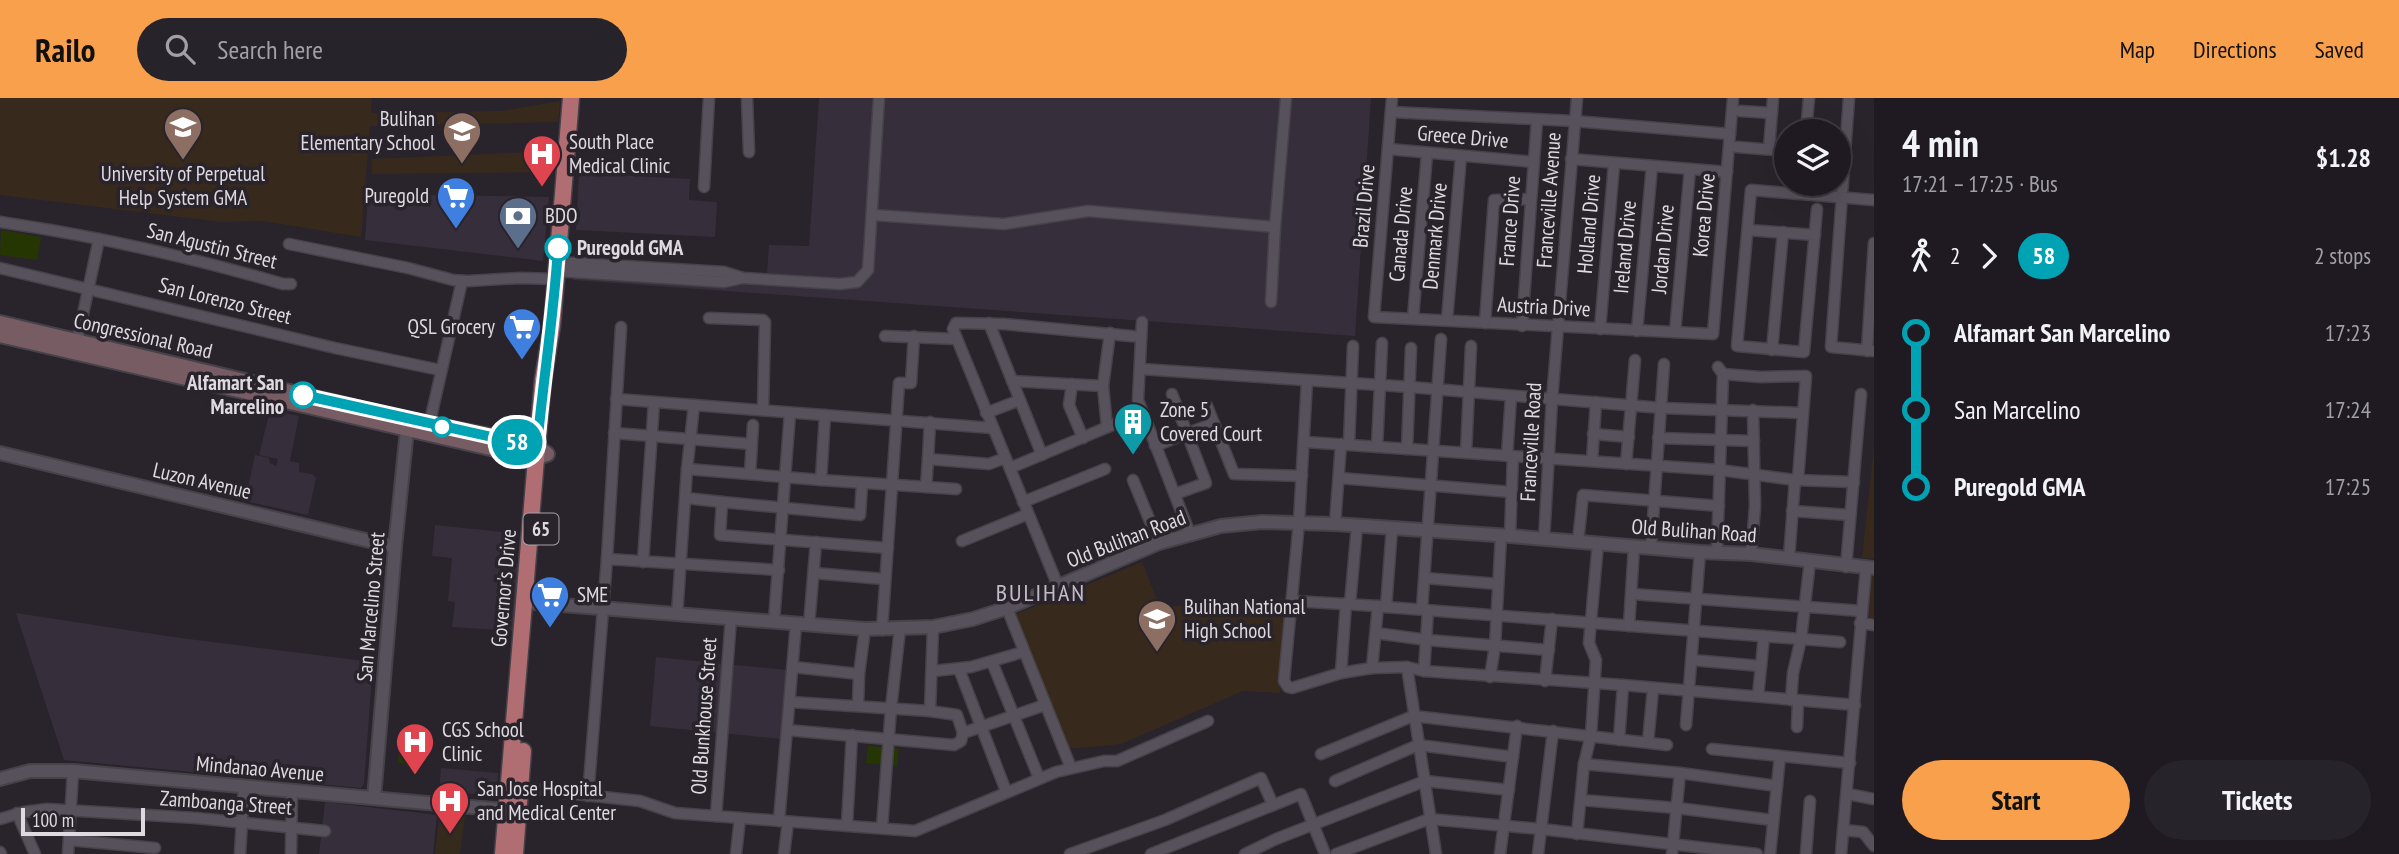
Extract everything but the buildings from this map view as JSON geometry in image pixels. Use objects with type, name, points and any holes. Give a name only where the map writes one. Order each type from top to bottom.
[{"type":"highway","name":"Governor's Drive","points":[[503,854],[512,811],[540,453],[543,379],[552,326],[571,98]]},
{"type":"highway","name":"Governor's Drive","points":[[514,854],[512,811],[520,788],[529,603]]},
{"type":"main road","name":"Congressional Road","points":[[0,323],[76,347]]},
{"type":"main road","name":"Congressional Road","points":[[0,335],[76,347],[540,453]]},
{"type":"street","points":[[704,187],[709,98]]},
{"type":"street","points":[[747,98],[749,152]]},
{"type":"street","points":[[289,244],[462,281],[520,278],[557,271],[724,272],[743,278],[839,285],[857,282],[868,270],[879,98]]},
{"type":"street","points":[[1272,302],[1275,227],[1286,98]]},
{"type":"street","name":"Brazil Drive","points":[[1374,317],[1392,98]]},
{"type":"street","name":"Franceville Avenue","points":[[1557,347],[1577,98]]},
{"type":"street","name":"Korea Drive","points":[[1713,334],[1732,98]]},
{"type":"street","points":[[1769,149],[1773,98]]},
{"type":"street","points":[[1807,119],[1809,98]]},
{"type":"street","points":[[1849,98],[1831,347],[1870,351],[1874,243]]},
{"type":"street","points":[[1740,111],[1772,113]]},
{"type":"street","points":[[1391,112],[1574,121],[1730,134]]},
{"type":"street","name":"France Drive","points":[[1522,326],[1537,120]]},
{"type":"street","points":[[1737,147],[1774,149]]},
{"type":"street","name":"Greece Drive","points":[[1388,149],[1534,162]]},
{"type":"street","name":"Canada Drive","points":[[1413,318],[1427,154]]},
{"type":"street","name":"Denmark Drive","points":[[1447,320],[1461,156]]},
{"type":"street","points":[[1571,159],[1727,172]]},
{"type":"street","name":"Holland Drive","points":[[1600,329],[1614,164]]},
{"type":"street","name":"Ireland Drive","points":[[1637,331],[1651,166]]},
{"type":"street","name":"Jordan Drive","points":[[1675,332],[1690,169]]},
{"type":"street","points":[[1774,190],[1751,190],[1737,346],[1804,352],[1817,209]]},
{"type":"street","points":[[1838,196],[1874,200]]},
{"type":"street","points":[[1485,323],[1494,200],[1531,199]]},
{"type":"street","points":[[873,215],[1004,224],[1088,211],[1275,227]]},
{"type":"street","name":"San Agustin Street","points":[[0,222],[99,239],[291,284]]},
{"type":"street","points":[[1748,230],[1815,235]]},
{"type":"street","points":[[1772,350],[1783,232]]},
{"type":"street","points":[[76,347],[99,239]]},
{"type":"street","name":"San Lorenzo Street","points":[[0,268],[322,345],[440,370]]},
{"type":"street","points":[[428,429],[462,281]]},
{"type":"street","name":"Austria Drive","points":[[1374,317],[1713,334]]},
{"type":"street","points":[[709,318],[765,322],[763,410]]},
{"type":"street","points":[[1142,322],[1138,400],[1190,534]]},
{"type":"street","points":[[1058,586],[953,329],[956,323],[989,323],[1141,337]]},
{"type":"street","points":[[989,323],[1042,455]]},
{"type":"street","points":[[588,796],[607,559],[621,327]]},
{"type":"street","points":[[1107,427],[1103,386],[1110,333]]},
{"type":"street","points":[[885,336],[957,339]]},
{"type":"street","points":[[882,630],[899,383],[911,383],[914,336]]},
{"type":"street","points":[[1424,671],[1427,640],[1425,578],[1441,339]]},
{"type":"street","points":[[1377,447],[1382,342]]},
{"type":"street","points":[[1335,524],[1352,384],[1353,346]]},
{"type":"street","points":[[1466,453],[1471,346]]},
{"type":"street","name":"Franceville Road","points":[[1544,540],[1557,347]]},
{"type":"street","points":[[1407,449],[1411,348]]},
{"type":"street","points":[[1626,464],[1635,360]]},
{"type":"street","points":[[1651,547],[1664,364]]},
{"type":"street","points":[[1141,369],[1438,389],[1662,408],[1803,413]]},
{"type":"street","points":[[1717,552],[1721,371],[1760,377],[1806,376],[1789,558]]},
{"type":"street","points":[[1012,381],[1103,386]]},
{"type":"street","points":[[1307,381],[1303,476],[1285,685],[1292,688],[1341,673],[1372,668],[1407,667],[1490,677],[1623,685],[1855,705]]},
{"type":"street","points":[[1072,384],[1069,405],[1083,438]]},
{"type":"street","points":[[1172,394],[1206,483],[1175,494]]},
{"type":"street","points":[[1846,566],[1861,394]]},
{"type":"street","points":[[1490,677],[1495,646],[1498,584],[1511,492],[1511,396]]},
{"type":"street","points":[[616,399],[992,428]]},
{"type":"street","points":[[986,413],[1020,400]]},
{"type":"street","points":[[643,562],[654,402]]},
{"type":"street","points":[[1592,461],[1596,402]]},
{"type":"street","points":[[677,615],[694,405]]},
{"type":"street","points":[[1207,406],[1234,474],[1303,476]]},
{"type":"street","points":[[1751,554],[1755,473],[1752,410]]},
{"type":"street","points":[[774,621],[790,413]]},
{"type":"street","points":[[928,459],[1008,463],[1042,455],[1141,413]]},
{"type":"street","points":[[821,480],[825,415]]},
{"type":"street","points":[[926,487],[930,422]]},
{"type":"street","points":[[1154,446],[1214,422]]},
{"type":"street","name":"San Marcelino Street","points":[[374,798],[407,424]]},
{"type":"street","points":[[750,474],[753,425]]},
{"type":"street","points":[[614,433],[751,444]]},
{"type":"street","points":[[1593,434],[1629,437]]},
{"type":"street","points":[[1658,438],[1754,441]]},
{"type":"street","points":[[1305,442],[1720,470],[1796,479],[1854,482]]},
{"type":"street","name":"Luzon Avenue","points":[[0,453],[395,547]]},
{"type":"street","points":[[687,469],[956,489]]},
{"type":"street","points":[[1023,502],[1105,469]]},
{"type":"street","points":[[1339,478],[1511,492]]},
{"type":"street","points":[[1133,480],[1159,543]]},
{"type":"street","points":[[686,498],[860,515],[863,484]]},
{"type":"street","points":[[1578,542],[1583,495],[1719,506]]},
{"type":"street","points":[[722,502],[720,535],[888,548]]},
{"type":"street","points":[[1792,511],[1850,515]]},
{"type":"street","points":[[962,541],[1028,514]]},
{"type":"street","name":"Old Bulihan Road","points":[[529,603],[865,629],[933,627],[973,619],[1007,608],[1159,543],[1190,534],[1262,522],[1506,535],[1751,554],[1870,568]]},
{"type":"street","points":[[1341,673],[1357,526]]},
{"type":"street","points":[[1372,668],[1392,528]]},
{"type":"street","points":[[784,854],[787,730],[793,667],[814,573],[816,542]]},
{"type":"street","points":[[1577,834],[1584,764],[1591,735],[1596,660],[1589,643],[1598,543]]},
{"type":"street","points":[[1629,626],[1634,547]]},
{"type":"street","points":[[1686,724],[1700,552]]},
{"type":"street","points":[[607,559],[779,570]]},
{"type":"street","points":[[1797,727],[1793,673],[1801,639],[1810,561]]},
{"type":"street","points":[[1841,854],[1860,623],[1870,568]]},
{"type":"street","points":[[814,573],[884,579]]},
{"type":"street","points":[[1425,578],[1498,584]]},
{"type":"street","points":[[1632,594],[1862,611]]},
{"type":"street","points":[[1293,601],[1348,603],[1840,642]]},
{"type":"street","points":[[1007,608],[1071,768]]},
{"type":"street","name":"Old Bunkhouse Street","points":[[716,816],[731,618]]},
{"type":"street","points":[[1545,681],[1552,619]]},
{"type":"street","points":[[1860,623],[1874,625]]},
{"type":"street","points":[[930,711],[933,627]]},
{"type":"street","points":[[858,706],[865,629]]},
{"type":"street","points":[[882,828],[900,629]]},
{"type":"street","points":[[1376,633],[1549,650]]},
{"type":"street","points":[[1758,696],[1763,635]]},
{"type":"street","points":[[933,671],[959,669],[1023,652]]},
{"type":"street","points":[[1692,660],[1761,666]]},
{"type":"street","points":[[992,662],[1039,778]]},
{"type":"street","points":[[793,667],[859,674]]},
{"type":"street","points":[[1407,667],[1436,854]]},
{"type":"street","points":[[959,669],[1006,791]]},
{"type":"street","points":[[1619,740],[1623,685]]},
{"type":"street","points":[[1648,742],[1653,689]]},
{"type":"street","points":[[787,730],[954,745],[961,741],[963,733],[957,715],[790,702]]},
{"type":"street","points":[[963,733],[1045,705]]},
{"type":"street","points":[[1321,754],[1413,716],[1667,745]]},
{"type":"street","points":[[520,788],[640,801],[675,813],[915,831],[1039,778],[1071,768],[1118,761],[1208,722]]},
{"type":"street","points":[[1500,854],[1517,726]]},
{"type":"street","points":[[1538,854],[1553,731]]},
{"type":"street","points":[[847,825],[852,735]]},
{"type":"street","points":[[1335,781],[1419,745],[1513,757]]},
{"type":"street","points":[[1712,749],[1850,763]]},
{"type":"street","points":[[1770,854],[1780,756]]},
{"type":"street","points":[[1584,764],[1777,786]]},
{"type":"street","name":"Mindanao Avenue","points":[[0,779],[30,771],[73,771],[512,811]]},
{"type":"street","points":[[68,854],[73,771]]},
{"type":"street","points":[[1673,849],[1680,773]]},
{"type":"street","points":[[1070,854],[1165,820],[1261,778],[1273,805]]},
{"type":"street","points":[[1245,854],[1425,781],[1510,790]]},
{"type":"street","points":[[240,854],[244,787]]},
{"type":"street","points":[[291,854],[292,791]]},
{"type":"street","points":[[1151,854],[1301,794],[1325,854]]},
{"type":"street","points":[[1848,794],[1874,799]]},
{"type":"street","points":[[1581,800],[1772,820]]},
{"type":"street","points":[[1806,854],[1810,801]]},
{"type":"street","name":"Zamboanga Street","points":[[0,819],[17,813],[47,809],[243,822],[325,831]]},
{"type":"street","points":[[17,813],[34,854]]},
{"type":"street","points":[[736,854],[740,818]]},
{"type":"street","points":[[1336,854],[1429,819],[1541,829],[1673,849],[1757,854]]},
{"type":"street","points":[[1844,830],[1863,832],[1874,846]]},
{"type":"street","points":[[69,840],[155,848]]},
{"type":"shaded area","name":"University of Perpetual Help System GMA","points":[[0,98],[372,98],[371,113],[502,111],[560,101],[558,122],[370,126],[361,237],[263,221],[222,222],[0,195]]},
{"type":"shaded area","points":[[819,98],[1371,98],[1355,336],[573,280],[574,260],[767,274],[769,245],[809,246]]},
{"type":"shaded area","name":"Bulihan Elementary School","points":[[553,151],[552,172],[372,174],[371,159]]},
{"type":"shaded area","points":[[579,173],[690,179],[689,200],[717,202],[715,237],[576,230]]},
{"type":"shaded area","name":"Puregold","points":[[368,194],[549,197],[543,261],[365,240]]},
{"type":"shaded area","points":[[270,410],[299,416],[290,461],[299,463],[299,472],[312,474],[316,478],[308,515],[245,501],[255,455],[269,458],[270,463],[276,466],[278,459],[259,455]]},
{"type":"shaded area","points":[[1874,447],[1874,558],[1862,558]]},
{"type":"shaded area","points":[[435,525],[502,532],[500,562],[519,564],[513,631],[452,627],[455,602],[448,601],[452,558],[432,556]]},
{"type":"shaded area","name":"Bulihan National High School","points":[[1142,562],[1160,607],[1290,598],[1280,693],[1243,691],[1121,744],[1067,749],[1014,615]]},
{"type":"shaded area","points":[[1870,572],[1874,572],[1874,618],[1869,617]]},
{"type":"shaded area","points":[[16,613],[173,637],[373,662],[364,784],[361,788],[64,760]]},
{"type":"shaded area","points":[[656,657],[787,670],[781,739],[650,726]]},
{"type":"shaded area","points":[[441,768],[498,773],[496,796],[439,791]]},
{"type":"shaded area","points":[[325,802],[437,815],[433,854],[319,854]]},
{"type":"shaded area","name":"San Jose Hospital and Medical Center","points":[[440,812],[465,816],[460,854],[435,854]]},
{"type":"green space","points":[[1,230],[41,237],[37,260],[0,255]]},
{"type":"green space","points":[[868,746],[899,749],[897,766],[866,763]]},
{"type":"green space","points":[[399,749],[423,750],[422,765],[398,763]]},
{"type":"bus line","name":"58","points":[[303,395],[537,447],[543,379],[552,326],[558,248]]},
{"type":"place","name":"University of Perpetual Help System GMA","points":[[183,161]]},
{"type":"place","name":"Bulihan Elementary School","points":[[462,165]]},
{"type":"place","name":"South Place Medical Clinic","points":[[542,188]]},
{"type":"place","name":"Puregold","points":[[456,230]]},
{"type":"place","name":"Puregold GMA","points":[[558,248]]},
{"type":"place","name":"BDO","points":[[518,250]]},
{"type":"place","name":"QSL Grocery","points":[[522,361]]},
{"type":"place","name":"Alfamart San Marcelino","points":[[303,395]]},
{"type":"place","name":"Zone 5 Covered Court","points":[[1133,456]]},
{"type":"place","name":"SME","points":[[550,629]]},
{"type":"place","name":"Bulihan National High School","points":[[1157,653]]},
{"type":"place","name":"CGS School Clinic","points":[[415,776]]},
{"type":"place","name":"San Jose Hospital and Medical Center","points":[[450,835]]},
{"type":"district","name":"BULIHAN","points":[[1041,593]]}]
